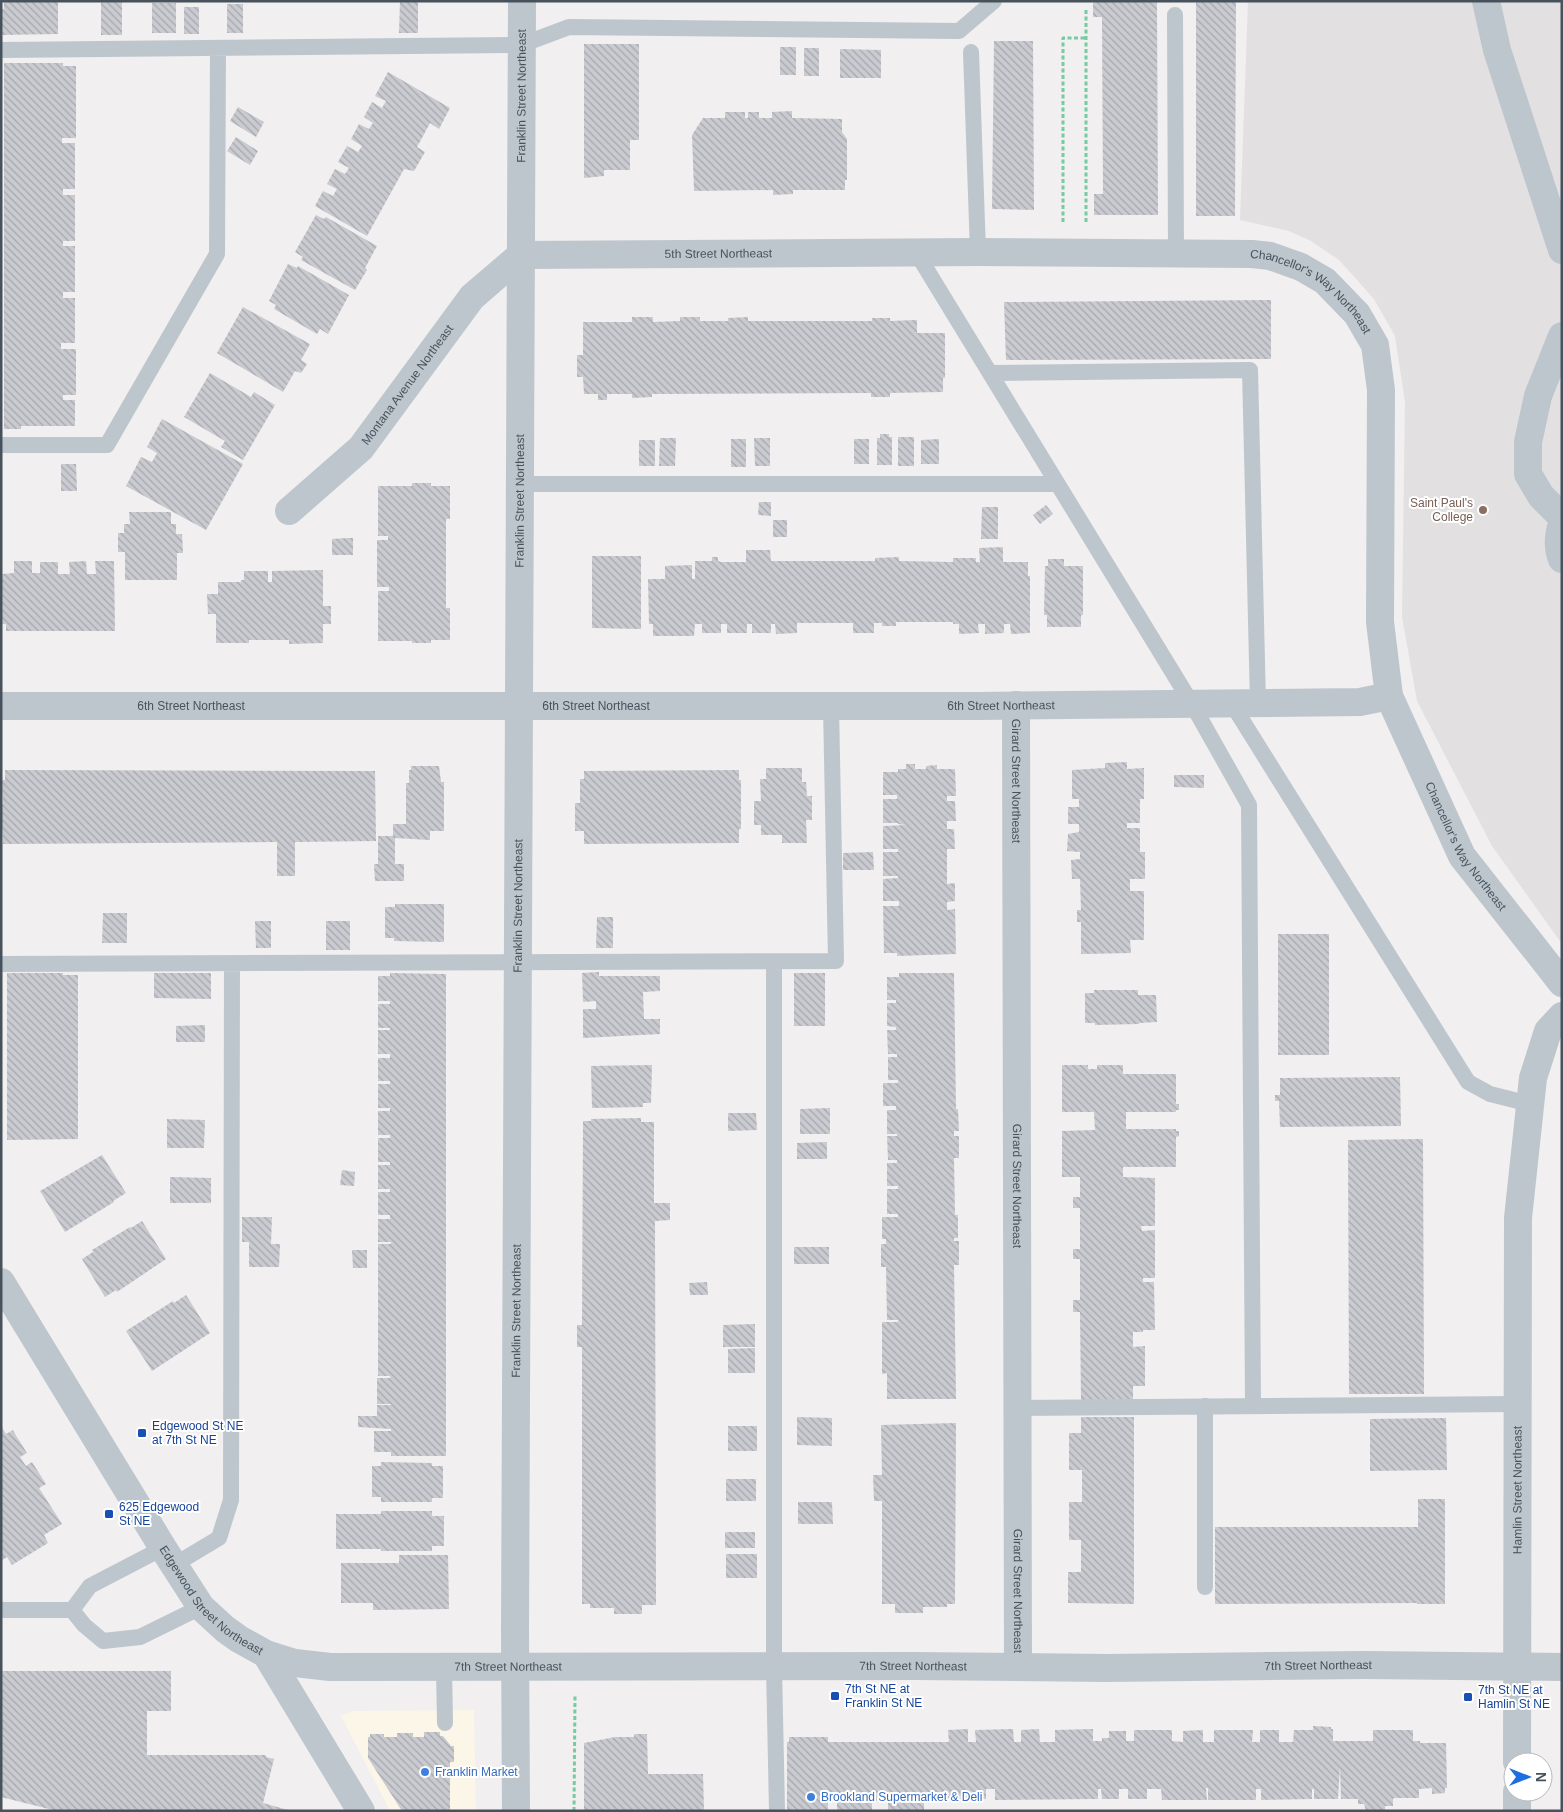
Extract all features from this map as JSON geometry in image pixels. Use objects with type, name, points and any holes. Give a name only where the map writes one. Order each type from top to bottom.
[{"type":"street","name":"Franklin Street Northeast","points":[[516,1811],[518,706],[522,1]]},
{"type":"street","points":[[1486,1],[1497,50],[1562,250]]},
{"type":"street","name":"Chancellor's Way Northeast","points":[[916,252],[1252,254],[1270,256],[1301,267],[1325,282],[1357,314],[1375,345],[1381,390],[1380,622],[1389,696],[1462,856],[1562,983]]},
{"type":"street","name":"5th Street Northeast","points":[[521,255],[916,252]]},
{"type":"street","name":"Montana Avenue Northeast","points":[[289,511],[361,448],[472,297],[521,255]]},
{"type":"street","points":[[1562,336],[1538,396],[1528,442],[1528,474],[1541,496],[1562,517]]},
{"type":"street","points":[[1562,524],[1558,535],[1559,552],[1562,560]]},
{"type":"street","points":[[1192,704],[1360,702],[1389,696]]},
{"type":"street","name":"6th Street Northeast","points":[[1,706],[1192,704]]},
{"type":"street","name":"Girard Street Northeast","points":[[1016,705],[1018,1667]]},
{"type":"street","points":[[1530,1104],[1533,1078],[1548,1031],[1562,1016]]},
{"type":"street","name":"Hamlin Street Northeast","points":[[1517,1752],[1518,1218],[1530,1104]]},
{"type":"street","name":"Edgewood Street Northeast","points":[[1,1282],[201,1607],[225,1630],[266,1654],[361,1811]]},
{"type":"street","name":"7th Street Northeast","points":[[266,1654],[295,1663],[324,1667],[1562,1667]]},
{"type":"lane","points":[[1,50],[521,45],[569,26],[959,31],[994,1]]},
{"type":"lane","points":[[1175,15],[1176,254]]},
{"type":"lane","points":[[1,445],[107,445],[217,254],[218,48]]},
{"type":"lane","points":[[971,52],[978,252]]},
{"type":"lane","points":[[916,252],[1192,704],[1249,805],[1253,1406]]},
{"type":"lane","points":[[990,373],[1250,370],[1245,704],[1468,1082],[1490,1094],[1530,1104]]},
{"type":"lane","points":[[520,484],[1056,484]]},
{"type":"lane","points":[[1,964],[836,961],[831,706]]},
{"type":"lane","points":[[774,962],[774,1667],[777,1811]]},
{"type":"lane","points":[[72,1610],[90,1586],[219,1538],[231,1500],[232,964]]},
{"type":"lane","points":[[1017,1408],[1517,1404]]},
{"type":"lane","points":[[1205,1406],[1206,1587]]},
{"type":"lane","points":[[72,1610],[84,1625],[103,1641],[140,1637],[201,1607]]},
{"type":"lane","points":[[1,1610],[72,1610]]},
{"type":"lane","points":[[444,1667],[445,1723]]},
{"type":"path","points":[[1086,10],[1086,228]]},
{"type":"path","points":[[1063,228],[1063,38],[1086,38]]},
{"type":"path","points":[[574,1811],[576,1668]]},
{"type":"shaded area","name":"Saint Paul's College","points":[[1248,1],[1562,1],[1562,944],[1492,846],[1417,701],[1402,617],[1405,402],[1395,336],[1374,299],[1339,260],[1311,241],[1289,231],[1240,220]]},
{"type":"shaded area","points":[[474,1710],[476,1811],[390,1811],[341,1716],[353,1711]]},
{"type":"building","points":[[4,1],[58,1],[58,34],[1,35],[1,9],[4,9]]},
{"type":"building","points":[[101,1],[122,1],[122,35],[101,35]]},
{"type":"building","points":[[400,1],[418,1],[418,33],[399,33]]},
{"type":"building","points":[[1093,1],[1157,1],[1158,215],[1094,215],[1094,194],[1103,194],[1102,17],[1093,17]]},
{"type":"building","points":[[1196,1],[1236,1],[1235,216],[1196,216]]},
{"type":"building","points":[[152,3],[176,3],[176,33],[152,33]]},
{"type":"building","points":[[227,4],[243,4],[243,33],[227,33]]},
{"type":"building","points":[[184,7],[199,7],[199,34],[184,34]]},
{"type":"building","points":[[994,41],[1033,41],[1034,210],[992,209]]},
{"type":"building","points":[[584,44],[639,44],[639,140],[630,140],[630,170],[604,170],[604,176],[584,178]]},
{"type":"building","points":[[780,47],[796,47],[796,75],[780,75]]},
{"type":"building","points":[[804,48],[819,48],[819,76],[804,76]]},
{"type":"building","points":[[840,49],[881,50],[881,78],[840,78]]},
{"type":"building","points":[[4,63],[63,63],[63,66],[76,66],[76,138],[62,138],[62,143],[75,143],[75,189],[63,189],[63,195],[75,195],[75,241],[63,241],[63,246],[75,246],[75,292],[63,292],[63,298],[75,298],[75,343],[61,343],[61,349],[76,349],[76,395],[63,395],[63,400],[75,400],[75,426],[21,426],[21,429],[4,429]]},
{"type":"building","points":[[388,72],[450,108],[439,129],[430,123],[417,147],[425,152],[414,171],[404,169],[367,236],[315,206],[323,191],[333,196],[337,189],[327,184],[335,169],[345,174],[349,168],[338,162],[347,146],[358,152],[362,146],[351,139],[359,124],[369,129],[373,123],[364,117],[372,102],[382,108],[386,101],[375,96]]},
{"type":"building","points":[[238,107],[264,122],[256,137],[230,121]]},
{"type":"building","points":[[792,111],[792,118],[842,119],[842,132],[847,139],[847,180],[845,180],[845,190],[793,190],[793,194],[773,195],[773,190],[694,191],[692,135],[703,118],[725,118],[725,112],[745,112],[745,118],[748,118],[748,112],[759,112],[759,118],[772,118],[772,112]]},
{"type":"building","points":[[236,137],[258,151],[250,165],[227,151]]},
{"type":"building","points":[[316,215],[324,219],[326,217],[377,246],[365,268],[367,270],[355,290],[301,260],[303,257],[295,252]]},
{"type":"building","points":[[288,264],[297,268],[298,266],[349,295],[328,334],[320,329],[317,334],[274,309],[276,305],[269,301]]},
{"type":"building","points":[[1271,300],[1271,359],[1006,360],[1004,302]]},
{"type":"building","points":[[243,307],[310,344],[301,360],[307,364],[301,373],[295,371],[283,392],[217,353]]},
{"type":"building","points":[[632,317],[653,317],[653,322],[680,321],[680,317],[700,317],[700,321],[728,321],[728,318],[748,317],[748,321],[872,321],[872,318],[890,318],[890,321],[917,320],[917,333],[945,333],[945,378],[943,378],[943,392],[890,393],[890,397],[871,397],[871,393],[652,394],[652,397],[632,398],[632,394],[607,394],[607,400],[598,400],[598,394],[584,394],[583,377],[577,377],[577,355],[583,355],[583,322],[632,322]]},
{"type":"building","points":[[210,373],[251,397],[254,392],[275,405],[243,460],[221,447],[225,441],[184,417]]},
{"type":"building","points":[[162,419],[243,464],[206,530],[126,486],[141,457],[152,462],[157,453],[147,447]]},
{"type":"building","points":[[880,434],[889,434],[889,437],[892,437],[892,465],[877,465],[877,438],[880,438]]},
{"type":"building","points":[[898,437],[914,437],[914,466],[898,466]]},
{"type":"building","points":[[660,438],[676,438],[675,466],[659,466]]},
{"type":"building","points":[[754,438],[770,438],[770,466],[755,466]]},
{"type":"building","points":[[731,439],[746,439],[746,467],[731,467]]},
{"type":"building","points":[[854,439],[869,439],[869,464],[854,464]]},
{"type":"building","points":[[939,439],[939,464],[921,464],[921,440]]},
{"type":"building","points":[[639,440],[655,440],[655,466],[639,466]]},
{"type":"building","points":[[61,464],[76,464],[77,491],[61,491]]},
{"type":"building","points":[[412,483],[450,486],[450,519],[446,519],[446,608],[450,608],[450,640],[431,640],[431,643],[378,641],[378,591],[389,591],[389,587],[377,587],[377,540],[388,540],[388,536],[378,536],[378,486],[412,486]]},
{"type":"building","points":[[759,502],[771,502],[771,516],[758,515]]},
{"type":"building","points":[[1046,505],[1053,514],[1040,524],[1033,515]]},
{"type":"building","points":[[982,507],[998,507],[998,539],[981,539]]},
{"type":"building","points":[[129,512],[171,512],[171,524],[176,524],[176,534],[182,534],[183,553],[177,553],[177,580],[125,580],[125,552],[118,552],[118,533],[124,533],[124,524],[130,524]]},
{"type":"building","points":[[773,520],[787,520],[787,537],[773,537]]},
{"type":"building","points":[[353,538],[353,555],[332,555],[332,539]]},
{"type":"building","points":[[1003,547],[1003,562],[1028,562],[1028,576],[1030,576],[1030,633],[1011,634],[1010,624],[1004,624],[1004,633],[985,634],[985,624],[978,624],[979,633],[959,634],[959,624],[953,624],[953,622],[896,622],[896,626],[882,626],[882,623],[874,623],[874,633],[853,633],[853,623],[797,623],[797,633],[776,634],[775,624],[771,624],[771,633],[752,633],[752,624],[747,624],[747,633],[727,633],[727,624],[721,624],[721,633],[702,633],[702,624],[695,624],[694,636],[653,636],[653,624],[649,624],[648,579],[665,579],[665,566],[692,565],[692,579],[695,579],[695,561],[712,561],[712,557],[718,557],[718,561],[721,562],[746,562],[746,550],[770,550],[771,561],[875,561],[875,558],[899,557],[899,561],[953,562],[953,558],[976,558],[976,562],[980,562],[979,548]]},
{"type":"building","points":[[592,556],[641,556],[641,629],[592,628]]},
{"type":"building","points":[[1048,559],[1064,559],[1064,566],[1083,566],[1083,615],[1081,615],[1081,627],[1047,627],[1047,615],[1044,615],[1045,566],[1048,566]]},
{"type":"building","points":[[14,561],[32,561],[32,573],[40,573],[40,562],[58,562],[58,574],[70,574],[69,562],[86,561],[87,574],[96,574],[95,561],[114,561],[115,631],[6,631],[6,624],[2,624],[2,574],[14,573]]},
{"type":"building","points":[[323,570],[323,606],[331,606],[331,624],[323,624],[323,643],[289,644],[289,640],[249,640],[249,643],[216,643],[216,614],[208,614],[207,594],[218,594],[218,582],[241,582],[241,580],[244,580],[244,571],[268,571],[268,582],[272,582],[272,571]]},
{"type":"building","points":[[1127,762],[1127,769],[1144,768],[1144,799],[1140,799],[1140,823],[1127,823],[1127,828],[1140,828],[1140,852],[1145,852],[1145,879],[1130,879],[1130,891],[1144,891],[1144,940],[1130,940],[1131,953],[1081,954],[1081,922],[1077,922],[1077,910],[1081,910],[1080,879],[1072,879],[1071,860],[1080,859],[1080,852],[1067,851],[1068,834],[1079,832],[1079,824],[1068,824],[1068,807],[1079,807],[1079,799],[1072,799],[1072,770],[1105,768],[1105,763]]},
{"type":"building","points":[[906,764],[915,764],[915,769],[926,769],[926,766],[937,765],[937,769],[955,769],[956,796],[947,796],[947,801],[955,801],[956,821],[947,821],[947,829],[954,829],[955,849],[947,849],[947,884],[955,883],[955,901],[947,902],[947,910],[955,909],[956,954],[897,956],[897,953],[884,953],[883,906],[899,906],[899,901],[883,901],[883,879],[898,878],[898,876],[883,876],[883,852],[898,852],[898,849],[883,849],[883,826],[906,825],[883,823],[883,799],[897,799],[897,795],[883,795],[883,772],[898,772],[898,769],[906,769]]},
{"type":"building","points":[[411,766],[439,766],[441,782],[444,782],[444,831],[430,831],[430,840],[395,838],[395,864],[404,864],[404,881],[375,881],[374,864],[378,864],[378,836],[393,836],[393,824],[406,824],[406,783],[409,783],[409,770],[411,770]]},
{"type":"building","points":[[766,768],[802,768],[802,782],[806,782],[807,796],[812,796],[812,820],[806,820],[807,843],[782,843],[782,835],[761,835],[761,825],[754,825],[754,801],[761,801],[760,779],[766,779]]},
{"type":"building","points":[[5,770],[375,771],[376,841],[295,842],[295,876],[277,876],[277,842],[3,844],[1,804],[3,804],[2,780],[5,780]]},
{"type":"building","points":[[739,770],[739,780],[741,780],[741,829],[739,829],[739,843],[584,844],[584,831],[575,831],[575,803],[580,803],[580,779],[584,779],[584,771]]},
{"type":"building","points":[[1174,775],[1204,775],[1204,788],[1174,787]]},
{"type":"building","points":[[873,852],[874,870],[843,870],[843,853]]},
{"type":"building","points":[[395,904],[444,904],[444,942],[394,941],[394,938],[385,938],[385,907],[395,907]]},
{"type":"building","points":[[103,913],[127,913],[127,943],[102,943]]},
{"type":"building","points":[[597,917],[613,917],[613,948],[596,948]]},
{"type":"building","points":[[255,921],[271,921],[271,948],[256,948]]},
{"type":"building","points":[[326,921],[350,921],[350,950],[326,950]]},
{"type":"building","points":[[1278,934],[1329,934],[1329,1055],[1278,1055]]},
{"type":"building","points":[[599,972],[599,976],[660,976],[660,991],[643,992],[644,1019],[660,1019],[660,1034],[583,1038],[583,1009],[596,1009],[596,1001],[583,1002],[582,973]]},
{"type":"building","points":[[7,973],[63,973],[63,975],[78,975],[78,1139],[7,1140]]},
{"type":"building","points":[[154,973],[211,973],[211,999],[154,998]]},
{"type":"building","points":[[390,973],[446,974],[446,1456],[391,1456],[391,1452],[374,1452],[374,1431],[391,1431],[391,1429],[358,1427],[358,1416],[377,1416],[377,1405],[391,1405],[377,1404],[377,1378],[390,1378],[390,1376],[378,1376],[378,1244],[391,1244],[391,1242],[378,1242],[378,1219],[390,1219],[390,1215],[378,1215],[378,1192],[390,1192],[390,1189],[378,1189],[378,1165],[390,1165],[390,1162],[378,1162],[378,1138],[390,1138],[390,1135],[378,1135],[378,1111],[390,1111],[390,1108],[378,1108],[378,1084],[390,1084],[390,1081],[378,1081],[378,1058],[390,1058],[390,1054],[378,1054],[378,1030],[390,1030],[390,1028],[378,1028],[378,1004],[390,1004],[390,1001],[378,1001],[378,976],[390,976]]},
{"type":"building","points":[[794,973],[825,973],[825,1026],[794,1026]]},
{"type":"building","points":[[899,973],[954,973],[956,1109],[958,1109],[959,1131],[954,1131],[954,1136],[959,1136],[959,1158],[954,1158],[955,1215],[958,1215],[958,1238],[954,1238],[954,1241],[959,1241],[959,1265],[954,1265],[956,1399],[887,1399],[887,1373],[882,1374],[882,1322],[898,1322],[898,1320],[887,1320],[886,1267],[881,1267],[881,1244],[886,1244],[886,1239],[882,1239],[882,1217],[898,1217],[898,1214],[887,1214],[887,1189],[898,1189],[898,1186],[887,1186],[887,1163],[897,1163],[897,1160],[888,1160],[887,1136],[897,1136],[897,1134],[887,1134],[887,1110],[896,1110],[896,1106],[883,1106],[883,1083],[898,1083],[898,1080],[888,1080],[888,1057],[897,1057],[897,1054],[888,1054],[887,1030],[896,1030],[896,1027],[887,1026],[887,1003],[896,1003],[896,1000],[887,1000],[887,977],[899,977]]},
{"type":"building","points":[[1094,990],[1138,990],[1138,995],[1156,995],[1157,1022],[1095,1025],[1095,1023],[1085,1023],[1085,993],[1094,993]]},
{"type":"building","points":[[205,1025],[205,1042],[176,1042],[176,1026]]},
{"type":"building","points":[[652,1065],[651,1103],[643,1103],[643,1107],[592,1108],[591,1066]]},
{"type":"building","points":[[1062,1065],[1088,1065],[1088,1069],[1097,1069],[1097,1065],[1123,1065],[1123,1074],[1176,1074],[1176,1104],[1179,1104],[1179,1110],[1176,1110],[1176,1112],[1126,1112],[1126,1129],[1176,1129],[1176,1131],[1179,1131],[1179,1136],[1176,1137],[1176,1167],[1123,1167],[1123,1177],[1155,1178],[1155,1226],[1141,1226],[1142,1231],[1155,1230],[1155,1278],[1143,1278],[1143,1282],[1154,1282],[1155,1330],[1133,1332],[1133,1347],[1145,1346],[1145,1386],[1133,1386],[1133,1400],[1081,1401],[1080,1312],[1073,1312],[1073,1300],[1080,1300],[1080,1259],[1073,1259],[1073,1249],[1080,1249],[1080,1208],[1073,1208],[1073,1197],[1080,1197],[1080,1177],[1062,1177],[1062,1131],[1095,1130],[1094,1112],[1062,1112]]},
{"type":"building","points":[[1400,1077],[1401,1126],[1280,1127],[1279,1101],[1275,1101],[1275,1095],[1280,1095],[1280,1078]]},
{"type":"building","points":[[830,1108],[830,1134],[800,1134],[800,1109]]},
{"type":"building","points":[[728,1113],[756,1113],[757,1130],[728,1131]]},
{"type":"building","points":[[641,1118],[641,1122],[654,1122],[654,1203],[670,1203],[670,1220],[655,1221],[656,1605],[642,1605],[642,1614],[614,1614],[614,1608],[590,1608],[590,1604],[582,1604],[582,1347],[577,1347],[577,1325],[582,1325],[583,1121],[591,1121],[591,1119]]},
{"type":"building","points":[[167,1119],[205,1120],[204,1148],[167,1148]]},
{"type":"building","points":[[1423,1139],[1424,1394],[1349,1394],[1348,1140]]},
{"type":"building","points":[[827,1142],[827,1159],[797,1159],[797,1143]]},
{"type":"building","points":[[102,1155],[126,1193],[65,1232],[40,1191]]},
{"type":"building","points":[[342,1170],[355,1172],[354,1186],[340,1185]]},
{"type":"building","points":[[170,1177],[211,1178],[211,1203],[170,1203]]},
{"type":"building","points":[[242,1217],[272,1217],[271,1244],[280,1244],[279,1267],[249,1267],[249,1242],[242,1242]]},
{"type":"building","points":[[142,1221],[166,1259],[117,1292],[116,1290],[105,1297],[82,1259],[93,1252],[92,1250]]},
{"type":"building","points":[[794,1247],[829,1247],[829,1264],[794,1264]]},
{"type":"building","points":[[352,1250],[367,1250],[367,1268],[353,1268]]},
{"type":"building","points":[[707,1282],[708,1295],[690,1295],[689,1283]]},
{"type":"building","points":[[186,1295],[210,1333],[152,1371],[126,1331],[173,1301],[174,1303]]},
{"type":"building","points":[[755,1324],[755,1347],[723,1347],[723,1325]]},
{"type":"building","points":[[755,1348],[755,1373],[728,1373],[728,1349]]},
{"type":"building","points":[[797,1417],[832,1418],[832,1446],[797,1445]]},
{"type":"building","points":[[1081,1417],[1134,1417],[1134,1604],[1068,1603],[1068,1572],[1081,1572],[1081,1540],[1069,1540],[1069,1502],[1082,1502],[1082,1470],[1069,1470],[1069,1433],[1081,1433]]},
{"type":"building","points":[[1446,1418],[1447,1470],[1370,1471],[1370,1419]]},
{"type":"building","points":[[956,1423],[955,1604],[947,1604],[947,1607],[923,1607],[923,1613],[895,1613],[895,1604],[882,1604],[882,1501],[874,1501],[873,1475],[882,1475],[881,1425]]},
{"type":"building","points":[[1,1426],[6,1434],[13,1430],[27,1453],[20,1457],[26,1466],[32,1462],[46,1484],[39,1488],[62,1524],[44,1535],[48,1543],[12,1565],[7,1557],[1,1561]]},
{"type":"building","points":[[728,1426],[757,1426],[757,1451],[728,1451]]},
{"type":"building","points":[[381,1462],[432,1463],[432,1466],[443,1466],[443,1498],[432,1498],[432,1502],[381,1502],[381,1497],[372,1497],[372,1466],[381,1466]]},
{"type":"building","points":[[726,1479],[756,1479],[756,1501],[726,1501]]},
{"type":"building","points":[[1418,1499],[1445,1499],[1445,1604],[1215,1604],[1215,1527],[1418,1527]]},
{"type":"building","points":[[798,1502],[832,1502],[833,1524],[798,1524]]},
{"type":"building","points":[[381,1511],[432,1511],[432,1516],[444,1516],[444,1546],[432,1546],[432,1551],[336,1549],[336,1514],[381,1514]]},
{"type":"building","points":[[725,1532],[755,1532],[755,1548],[725,1548]]},
{"type":"building","points":[[726,1554],[757,1554],[757,1578],[726,1578]]},
{"type":"building","points":[[399,1555],[448,1555],[449,1609],[373,1610],[373,1603],[341,1603],[341,1563],[399,1563]]},
{"type":"building","points":[[1,1671],[171,1671],[171,1711],[147,1711],[147,1755],[266,1755],[266,1757],[274,1759],[263,1803],[292,1811],[57,1811],[1,1797]]},
{"type":"building","points":[[1313,1726],[1331,1727],[1333,1729],[1333,1741],[1373,1741],[1373,1730],[1413,1730],[1413,1741],[1420,1741],[1420,1743],[1446,1743],[1447,1788],[1445,1788],[1445,1793],[1432,1794],[1432,1788],[1419,1789],[1419,1798],[1394,1798],[1393,1806],[1385,1806],[1385,1811],[1366,1811],[1364,1804],[1358,1804],[1358,1799],[1341,1799],[1340,1767],[1338,1799],[1314,1799],[1314,1789],[1312,1789],[1312,1799],[1261,1800],[1261,1789],[1256,1789],[1256,1800],[1208,1800],[1208,1788],[1206,1788],[1207,1800],[1162,1800],[1161,1789],[1147,1789],[1147,1799],[1128,1799],[1128,1789],[1119,1789],[1119,1799],[1102,1799],[1101,1789],[1098,1789],[1098,1799],[995,1800],[995,1789],[986,1789],[986,1799],[924,1800],[924,1810],[888,1810],[888,1800],[872,1801],[872,1811],[837,1811],[837,1800],[829,1800],[828,1791],[828,1811],[787,1811],[787,1742],[789,1742],[789,1737],[828,1737],[828,1742],[949,1742],[948,1730],[968,1729],[968,1742],[976,1742],[975,1730],[1013,1729],[1014,1742],[1021,1742],[1021,1730],[1039,1729],[1040,1742],[1055,1742],[1055,1730],[1093,1729],[1093,1741],[1102,1741],[1102,1738],[1109,1738],[1109,1731],[1126,1731],[1126,1741],[1134,1741],[1134,1730],[1172,1730],[1172,1741],[1183,1742],[1183,1731],[1203,1730],[1203,1742],[1214,1742],[1214,1730],[1253,1730],[1252,1742],[1260,1742],[1260,1730],[1279,1730],[1279,1742],[1293,1742],[1294,1730],[1313,1730]]},
{"type":"building","points":[[424,1732],[440,1732],[440,1736],[443,1736],[451,1746],[454,1746],[454,1762],[450,1762],[450,1811],[402,1811],[368,1758],[368,1737],[370,1737],[370,1734],[384,1734],[384,1737],[397,1737],[397,1733],[413,1733],[413,1737],[424,1737]]},
{"type":"building","points":[[634,1734],[647,1734],[648,1774],[703,1774],[704,1811],[584,1811],[584,1743],[615,1737],[634,1737]]},
{"type":"place","name":"Saint Paul's College","points":[[1483,510]]},
{"type":"place","name":"Edgewood St NE at 7th St NE","points":[[142,1433]]},
{"type":"place","name":"625 Edgewood St NE","points":[[109,1514]]},
{"type":"place","name":"7th St NE at Franklin St NE","points":[[835,1696]]},
{"type":"place","name":"7th St NE at Hamlin St NE","points":[[1468,1697]]},
{"type":"place","name":"Franklin Market","points":[[425,1772]]},
{"type":"place","name":"Brookland Supermarket & Deli","points":[[811,1797]]}]
